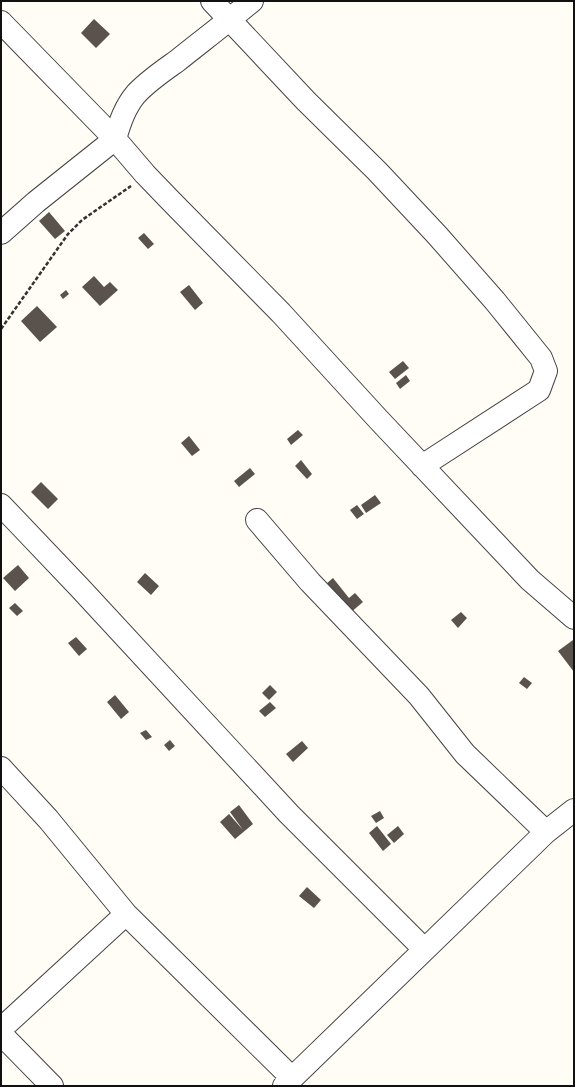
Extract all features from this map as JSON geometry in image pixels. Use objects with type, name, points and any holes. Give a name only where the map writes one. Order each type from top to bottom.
[{"type":"street","points":[[212,1],[306,102],[404,199],[495,301],[541,358],[546,371],[539,390],[422,466]]},
{"type":"street","points":[[1,233],[36,202],[115,139],[126,108],[149,82],[230,20],[252,1]]},
{"type":"street","points":[[1,22],[115,139],[145,174],[282,313],[378,419],[530,580],[574,618]]},
{"type":"street","points":[[1,505],[80,588],[288,814],[424,949]]},
{"type":"street","points":[[256,520],[310,582],[419,696],[465,754],[546,832]]},
{"type":"street","points":[[1,768],[48,819],[126,914],[288,1082],[546,832],[574,810]]},
{"type":"street","points":[[1,1028],[126,914]]},
{"type":"street","points":[[1,1034],[52,1086]]},
{"type":"path","points":[[1,329],[68,234],[82,220],[145,174]]},
{"type":"building","points":[[94,19],[110,34],[96,48],[81,33]]},
{"type":"building","points":[[49,212],[65,231],[55,239],[39,221]]},
{"type":"building","points":[[144,233],[154,244],[148,249],[138,238]]},
{"type":"building","points":[[94,276],[104,287],[110,282],[118,290],[100,306],[82,287]]},
{"type":"building","points":[[189,285],[203,303],[195,310],[180,292]]},
{"type":"building","points":[[66,290],[69,294],[63,299],[60,295]]},
{"type":"building","points":[[37,306],[57,327],[40,342],[21,321]]},
{"type":"building","points":[[403,361],[409,368],[395,379],[389,372]]},
{"type":"building","points":[[406,375],[410,381],[400,389],[396,383]]},
{"type":"building","points":[[298,430],[303,435],[291,445],[287,439]]},
{"type":"building","points":[[189,436],[200,450],[192,456],[181,443]]},
{"type":"building","points":[[301,460],[312,474],[307,479],[295,466]]},
{"type":"building","points":[[250,468],[255,474],[239,487],[234,481]]},
{"type":"building","points":[[41,482],[58,499],[48,509],[31,492]]},
{"type":"building","points":[[375,495],[381,503],[366,513],[361,505]]},
{"type":"building","points":[[357,505],[364,514],[357,519],[350,510]]},
{"type":"building","points":[[18,565],[29,578],[15,591],[3,578]]},
{"type":"building","points":[[145,573],[159,586],[151,595],[137,582]]},
{"type":"building","points":[[333,578],[349,598],[355,593],[363,602],[350,613],[326,584]]},
{"type":"building","points":[[15,603],[23,611],[17,616],[9,608]]},
{"type":"building","points":[[461,612],[467,618],[458,628],[451,620]]},
{"type":"building","points":[[76,637],[87,649],[79,656],[68,643]]},
{"type":"building","points":[[573,640],[574,641],[574,672],[558,651]]},
{"type":"building","points":[[524,677],[532,683],[527,689],[519,683]]},
{"type":"building","points":[[270,685],[277,692],[269,700],[262,693]]},
{"type":"building","points":[[115,695],[129,712],[121,719],[107,702]]},
{"type":"building","points":[[270,702],[276,708],[265,717],[259,711]]},
{"type":"building","points":[[146,730],[152,737],[146,740],[140,733]]},
{"type":"building","points":[[170,740],[175,746],[169,751],[164,745]]},
{"type":"building","points":[[302,741],[308,748],[293,762],[286,754]]},
{"type":"building","points":[[239,805],[253,824],[235,839],[220,822],[229,814],[243,830],[230,812]]},
{"type":"building","points":[[380,811],[384,818],[376,823],[371,816]]},
{"type":"building","points":[[377,826],[391,844],[383,851],[369,833]]},
{"type":"building","points":[[398,826],[404,834],[394,843],[387,835]]},
{"type":"building","points":[[307,887],[321,900],[314,908],[299,896]]}]
